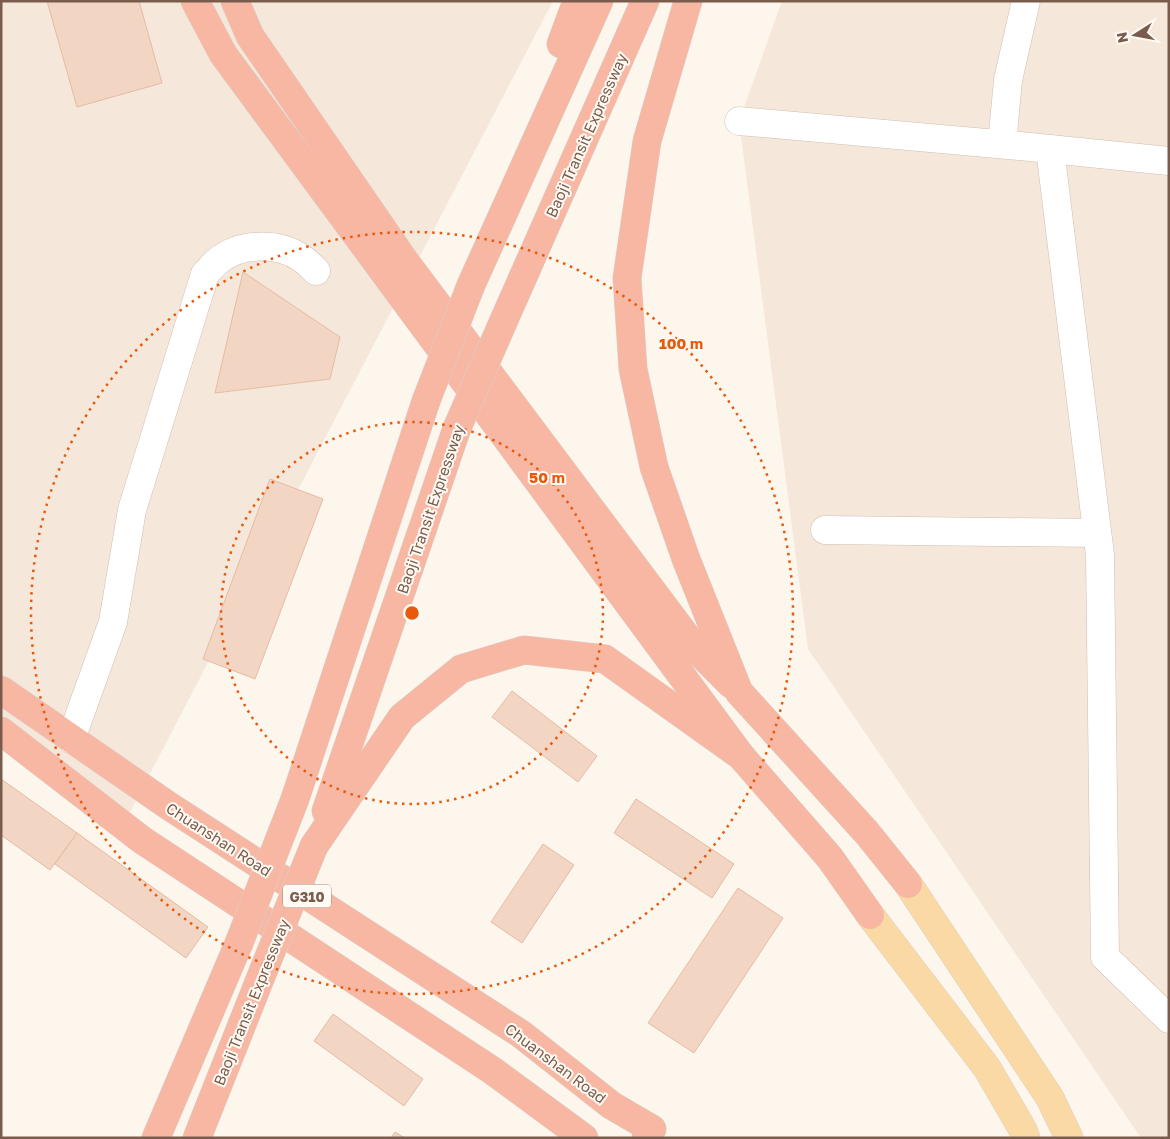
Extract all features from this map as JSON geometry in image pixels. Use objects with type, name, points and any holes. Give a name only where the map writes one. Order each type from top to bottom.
[{"type":"highway","points":[[195,1],[223,54],[741,756],[830,858],[870,915]]},
{"type":"highway","points":[[235,1],[250,36],[404,260],[695,648],[739,692],[867,833],[908,884]]},
{"type":"highway","points":[[156,1138],[239,943],[295,799],[426,401],[577,1]]},
{"type":"highway","points":[[471,285],[599,1]]},
{"type":"highway","name":"Baoji Transit Expressway","points":[[197,1138],[314,846],[457,428],[644,1]]},
{"type":"highway","points":[[688,1],[647,141],[644,161],[627,278],[633,369],[654,467],[686,559],[739,692]]},
{"type":"highway","points":[[314,846],[402,717],[461,669],[524,650],[605,659],[741,756]]},
{"type":"highway","name":"Chuanshan Road","points":[[1,690],[168,806],[521,1034],[654,1135]]},
{"type":"highway","name":"G310","points":[[1,731],[142,840],[493,1072],[584,1138]]},
{"type":"highway","points":[[589,1138],[611,1104]]},
{"type":"main road","points":[[908,884],[1050,1098],[1069,1138]]},
{"type":"main road","points":[[870,915],[987,1068],[1024,1130],[1026,1138]]},
{"type":"street","points":[[1002,144],[1008,80],[1026,1]]},
{"type":"street","points":[[739,121],[1169,161]]},
{"type":"street","points":[[1050,149],[1100,555],[1105,957],[1169,1019]]},
{"type":"street","points":[[72,739],[113,622],[132,510],[205,274],[220,259],[239,250],[260,246],[281,248],[300,257],[316,271]]},
{"type":"street","points":[[826,530],[1097,533]]},
{"type":"shaded area","points":[[1,1],[553,1],[117,837],[1,740]]},
{"type":"shaded area","points":[[782,1],[1169,1],[1169,1138],[1141,1138],[808,649],[739,121]]},
{"type":"building","points":[[47,1],[139,1],[162,83],[77,107]]},
{"type":"building","points":[[243,272],[340,337],[330,379],[215,393]]},
{"type":"building","points":[[270,479],[323,499],[255,679],[203,659]]},
{"type":"building","points":[[512,691],[597,756],[578,782],[492,717]]},
{"type":"building","points":[[1,779],[77,833],[50,870],[1,835]]},
{"type":"building","points":[[636,799],[734,864],[712,898],[614,833]]},
{"type":"building","points":[[77,833],[208,927],[186,958],[55,864]]},
{"type":"building","points":[[543,844],[574,865],[522,943],[491,922]]},
{"type":"building","points":[[738,888],[783,918],[694,1053],[648,1023]]},
{"type":"building","points":[[333,1014],[423,1079],[404,1106],[314,1041]]},
{"type":"building","points":[[395,1132],[405,1138],[391,1138]]}]
